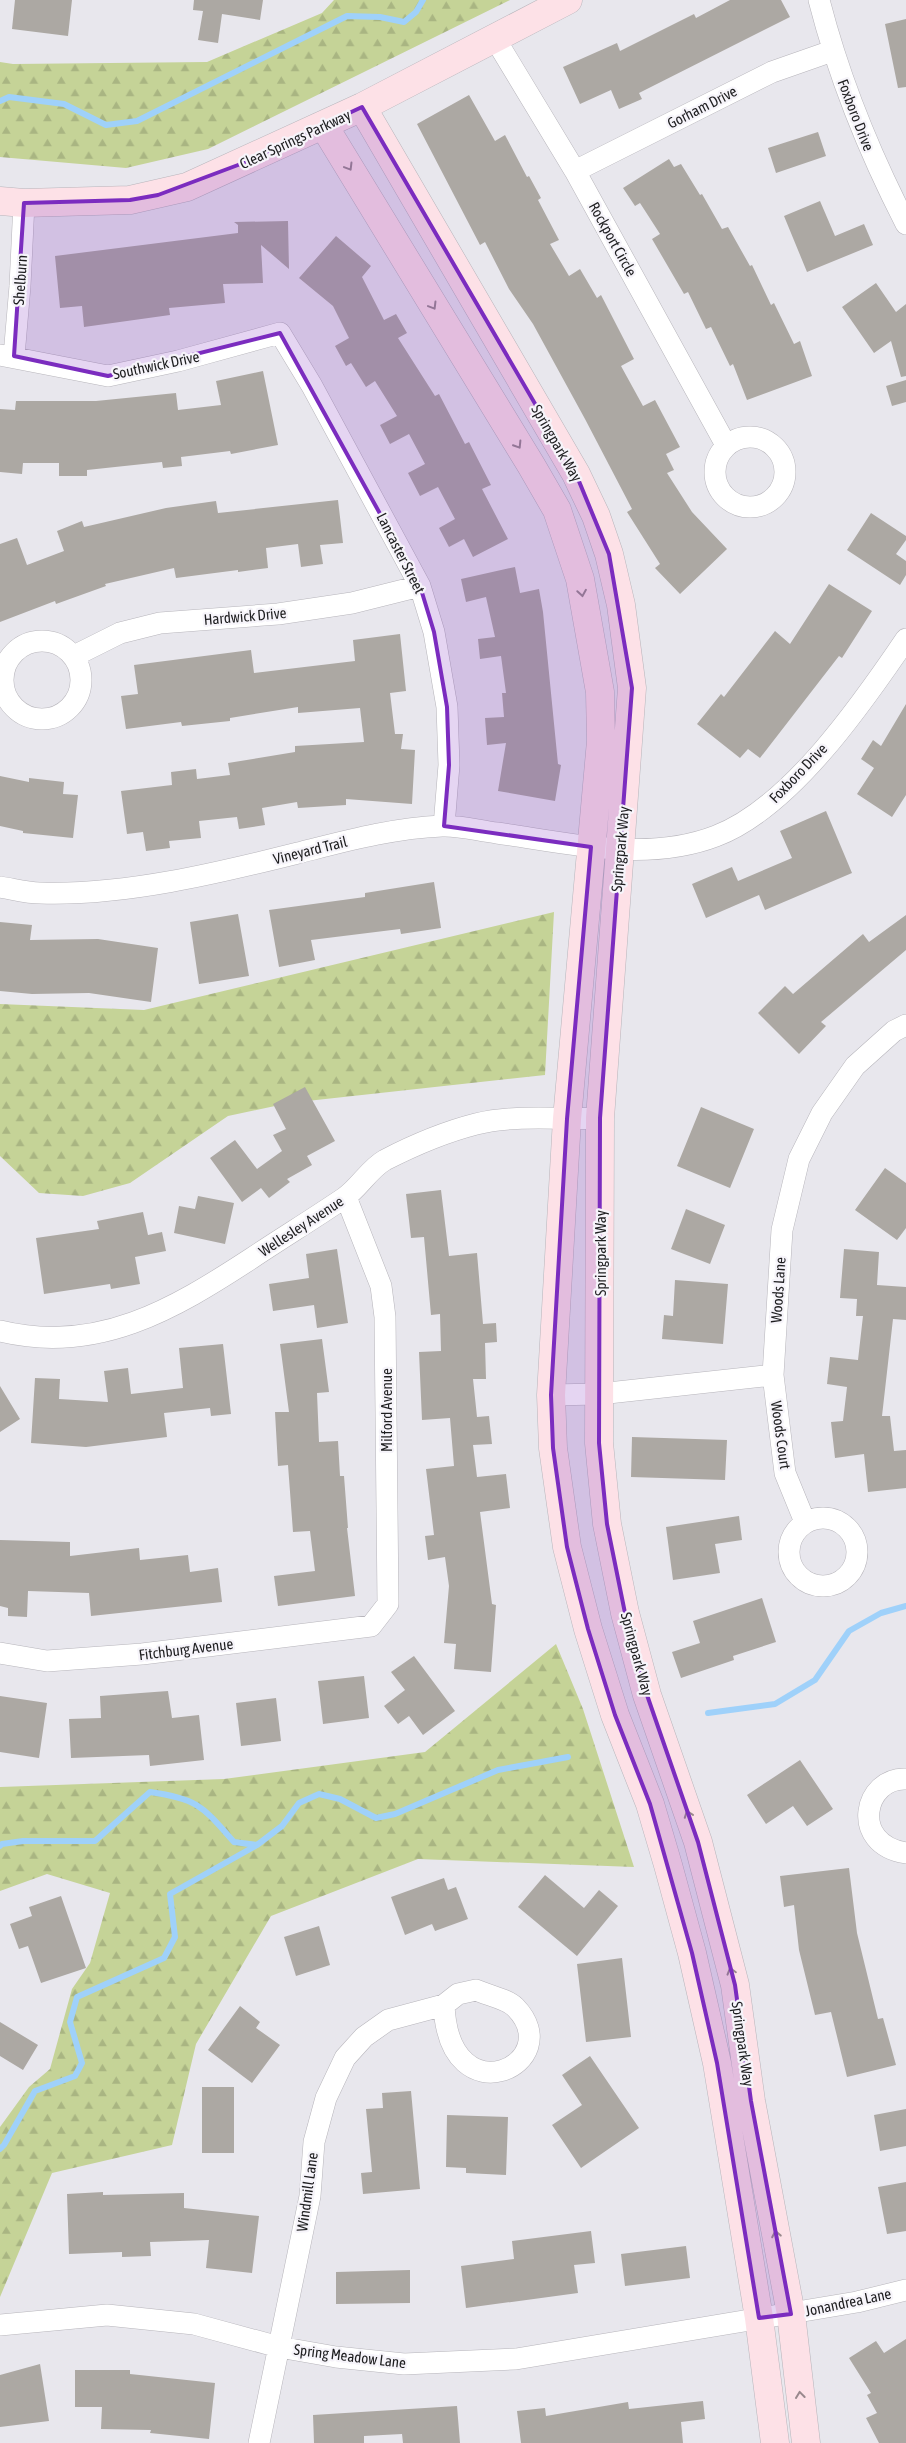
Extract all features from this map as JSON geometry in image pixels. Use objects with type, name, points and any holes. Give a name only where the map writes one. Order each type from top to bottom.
[{"type":"street","name":"Clear Springs Parkway","points":[[12,202],[130,200],[158,196],[196,184],[324,126],[568,0]]},
{"type":"street","name":"Foxboro Drive","points":[[819,0],[832,51],[876,166],[906,224]]},
{"type":"street","name":"Rockport Circle","points":[[494,38],[575,171],[726,445]]},
{"type":"street","name":"Gorham Drive","points":[[575,171],[772,72],[832,51]]},
{"type":"street","name":"Springpark Way","points":[[362,107],[576,474],[596,516],[609,554],[621,605],[632,688],[600,1118],[599,1443],[607,1524],[625,1613],[647,1695],[698,1842],[735,1985],[750,2101],[791,2314],[806,2443]]},
{"type":"street","name":"Springpark Way","points":[[324,126],[556,510],[580,579],[600,692],[601,741],[567,1119],[552,1395],[553,1448],[567,1547],[588,1629],[615,1715],[650,1804],[692,1953],[717,2063],[759,2318],[774,2443]]},
{"type":"street","name":"Shelburn","points":[[7,355],[20,286],[12,202]]},
{"type":"street","name":"Southwick Drive","points":[[7,355],[108,376],[178,361],[280,333]]},
{"type":"street","name":"Lancaster Street","points":[[280,333],[312,386],[420,586],[434,632],[447,708],[449,766],[444,826]]},
{"type":"street","name":"Hardwick Drive","points":[[74,656],[120,633],[160,623],[278,614],[352,603],[420,586]]},
{"type":"street","name":"Foxboro Drive","points":[[620,850],[668,848],[693,844],[717,836],[743,823],[782,793],[816,757],[906,639]]},
{"type":"street","name":"Vineyard Trail","points":[[0,887],[39,893],[115,889],[174,880],[258,863],[381,833],[444,826],[620,850]]},
{"type":"street","name":"Woods Lane","points":[[773,1375],[782,1230],[799,1159],[822,1113],[855,1066],[894,1031],[906,1025]]},
{"type":"street","name":"Wellesley Avenue","points":[[0,1331],[21,1336],[63,1339],[111,1331],[152,1317],[197,1294],[346,1196],[383,1161],[442,1135],[477,1124],[600,1118]]},
{"type":"street","name":"Milford Avenue","points":[[346,1196],[381,1286],[385,1317],[388,1604],[371,1626]]},
{"type":"street","points":[[552,1395],[599,1394],[773,1375]]},
{"type":"street","name":"Woods Court","points":[[773,1375],[785,1473],[806,1522]]},
{"type":"street","name":"Fitchburg Avenue","points":[[0,1653],[46,1661],[142,1654],[371,1626]]},
{"type":"street","points":[[906,1779],[887,1783],[875,1794],[868,1810],[870,1826],[878,1841],[892,1851],[906,1853]]},
{"type":"street","name":"Windmill Lane","points":[[259,2443],[310,2196],[314,2142],[326,2098],[345,2058],[364,2037],[388,2020],[444,2005]]},
{"type":"street","name":"Jonandrea Lane","points":[[791,2314],[858,2302],[906,2290]]},
{"type":"street","name":"Spring Meadow Lane","points":[[0,2325],[107,2315],[194,2324],[279,2347],[336,2357],[404,2364],[516,2359],[791,2314]]},
{"type":"highlighted area","points":[[362,107],[576,474],[609,554],[632,688],[600,1118],[599,1443],[607,1524],[625,1613],[647,1695],[698,1842],[735,1985],[751,2101],[791,2314],[759,2318],[717,2063],[692,1953],[650,1804],[615,1715],[588,1629],[567,1547],[553,1448],[551,1395],[567,1119],[591,847],[444,826],[449,765],[447,707],[434,632],[420,586],[280,333],[108,376],[14,356],[24,203],[130,200],[158,195],[238,165]]},
{"type":"green space","points":[[334,0],[510,0],[208,149],[126,168],[0,157],[0,62],[13,64],[207,62],[322,13]]},
{"type":"green space","points":[[554,912],[545,1075],[289,1103],[228,1116],[130,1183],[83,1196],[39,1193],[0,1156],[0,1004],[144,1010]]},
{"type":"green space","points":[[556,1644],[583,1709],[634,1867],[418,1859],[271,1916],[196,2044],[172,2145],[52,2173],[0,2297],[0,2127],[29,2087],[50,2069],[72,1989],[90,1963],[110,1893],[47,1874],[0,1891],[0,1787],[224,1779],[425,1752]]},
{"type":"building","points":[[15,0],[72,0],[68,36],[12,29]]},
{"type":"building","points":[[194,0],[263,0],[260,20],[222,14],[218,43],[198,40],[203,11],[193,10]]},
{"type":"building","points":[[730,0],[781,0],[790,17],[639,93],[642,99],[619,109],[611,90],[580,104],[563,67],[617,43],[620,51],[694,14],[696,18]]},
{"type":"building","points":[[906,19],[906,87],[898,88],[885,24]]},
{"type":"building","points":[[469,95],[495,141],[505,135],[527,177],[529,176],[541,198],[538,200],[559,240],[550,244],[569,276],[580,269],[597,298],[601,295],[634,359],[621,366],[643,406],[655,400],[680,447],[666,454],[674,470],[667,473],[692,512],[727,549],[680,594],[655,568],[660,564],[627,512],[632,509],[585,419],[533,324],[509,289],[485,242],[480,245],[417,124]]},
{"type":"building","points":[[818,132],[826,156],[776,173],[768,148]]},
{"type":"building","points":[[669,159],[674,167],[681,164],[700,195],[702,194],[722,229],[728,227],[750,266],[752,265],[771,305],[774,303],[794,344],[800,341],[812,376],[747,400],[733,364],[730,366],[711,327],[706,329],[688,292],[684,294],[652,239],[660,234],[640,203],[635,206],[623,188]]},
{"type":"building","points":[[820,201],[835,236],[864,224],[873,245],[807,272],[784,216]]},
{"type":"building","points":[[288,221],[289,269],[261,245],[263,283],[223,284],[225,303],[169,308],[170,315],[84,327],[82,306],[60,308],[55,256],[238,233],[238,225],[234,222]]},
{"type":"building","points":[[336,236],[371,266],[362,277],[384,320],[396,314],[407,333],[398,338],[435,396],[439,394],[465,444],[469,442],[491,485],[482,489],[508,539],[473,557],[464,539],[449,547],[439,528],[455,519],[438,487],[420,496],[408,473],[425,464],[409,434],[390,444],[380,425],[397,416],[375,381],[366,387],[351,363],[346,366],[335,346],[349,338],[333,306],[299,278]]},
{"type":"building","points":[[876,283],[896,312],[906,304],[906,376],[901,377],[891,341],[874,353],[842,307]]},
{"type":"building","points":[[263,371],[278,445],[231,454],[230,451],[181,457],[182,466],[163,468],[162,462],[87,470],[87,476],[59,476],[59,463],[23,463],[22,474],[0,472],[0,409],[15,410],[16,401],[96,401],[176,393],[178,410],[221,405],[216,381]]},
{"type":"building","points":[[906,380],[906,402],[892,406],[886,386]]},
{"type":"building","points":[[338,500],[343,543],[320,545],[323,564],[301,567],[298,544],[266,548],[268,568],[176,578],[174,568],[105,584],[106,586],[56,604],[55,601],[0,622],[0,544],[17,538],[27,565],[64,551],[57,531],[82,521],[84,527],[166,508],[216,501],[218,513]]},
{"type":"building","points":[[871,513],[906,536],[906,540],[896,554],[906,561],[906,575],[900,585],[847,550]]},
{"type":"building","points":[[515,567],[520,593],[539,589],[543,612],[558,764],[561,765],[555,801],[498,791],[506,743],[487,745],[485,718],[504,717],[502,693],[506,693],[501,656],[480,659],[478,639],[495,637],[486,597],[466,602],[461,579]]},
{"type":"building","points":[[829,584],[872,611],[842,658],[839,656],[760,758],[748,749],[740,758],[697,724],[721,694],[724,697],[775,631],[790,644]]},
{"type":"building","points":[[400,634],[406,691],[390,693],[395,734],[403,734],[401,749],[415,750],[412,804],[346,799],[346,805],[298,808],[297,802],[262,808],[265,825],[239,829],[237,817],[199,821],[201,838],[169,841],[170,848],[146,851],[143,832],[127,834],[121,791],[172,785],[171,772],[196,769],[197,779],[230,775],[228,763],[295,752],[295,746],[364,742],[360,708],[298,713],[298,707],[230,718],[230,721],[182,726],[181,722],[126,729],[121,696],[138,694],[134,665],[251,650],[254,673],[355,661],[353,640]]},
{"type":"building","points":[[906,704],[906,795],[892,817],[857,794],[874,768],[861,759],[873,740],[881,746]]},
{"type":"building","points":[[0,776],[29,782],[29,778],[64,782],[63,794],[78,795],[73,838],[23,833],[23,831],[0,826]]},
{"type":"building","points":[[826,811],[852,873],[765,910],[759,895],[706,918],[692,884],[732,867],[738,881],[792,858],[780,831]]},
{"type":"building","points":[[434,882],[441,928],[401,934],[400,929],[311,940],[315,960],[279,967],[269,910],[365,897],[365,893]]},
{"type":"building","points":[[238,914],[249,976],[199,984],[190,922]]},
{"type":"building","points":[[906,915],[906,950],[821,1022],[826,1026],[799,1054],[758,1013],[785,986],[793,994],[863,934],[869,942]]},
{"type":"building","points":[[0,922],[32,925],[30,940],[98,939],[158,948],[151,1002],[89,993],[32,994],[0,991]]},
{"type":"building","points":[[305,1087],[335,1141],[307,1156],[312,1165],[287,1179],[290,1182],[269,1198],[261,1188],[242,1202],[210,1158],[235,1140],[257,1169],[282,1151],[273,1135],[286,1129],[273,1104]]},
{"type":"building","points":[[701,1107],[754,1129],[730,1188],[677,1166]]},
{"type":"building","points":[[885,1168],[906,1183],[906,1228],[897,1240],[855,1210]]},
{"type":"building","points":[[441,1190],[449,1256],[477,1253],[483,1324],[496,1323],[497,1342],[485,1343],[486,1379],[473,1379],[477,1417],[489,1416],[492,1444],[473,1445],[477,1477],[506,1474],[510,1508],[480,1512],[492,1604],[496,1605],[491,1672],[454,1669],[456,1644],[444,1643],[449,1586],[445,1557],[428,1560],[425,1536],[434,1535],[426,1469],[454,1466],[450,1418],[422,1420],[419,1352],[441,1351],[440,1314],[431,1315],[424,1237],[411,1238],[406,1194]]},
{"type":"building","points":[[198,1196],[234,1203],[225,1244],[174,1233],[179,1206],[195,1209]]},
{"type":"building","points":[[686,1209],[725,1225],[710,1264],[671,1249]]},
{"type":"building","points":[[143,1212],[148,1235],[162,1232],[166,1251],[135,1257],[140,1284],[111,1289],[110,1284],[44,1294],[36,1238],[99,1229],[97,1221]]},
{"type":"building","points":[[337,1249],[348,1323],[317,1328],[314,1305],[273,1311],[269,1284],[309,1278],[306,1254]]},
{"type":"building","points":[[844,1249],[879,1252],[877,1285],[906,1287],[906,1320],[893,1319],[882,1416],[890,1416],[894,1451],[906,1450],[906,1488],[868,1492],[864,1454],[835,1458],[831,1422],[843,1421],[847,1387],[827,1384],[830,1357],[858,1360],[863,1316],[856,1316],[857,1299],[840,1298]]},
{"type":"building","points":[[675,1280],[728,1284],[723,1344],[662,1339],[664,1315],[673,1316]]},
{"type":"building","points":[[322,1339],[329,1392],[317,1393],[319,1442],[338,1441],[340,1476],[344,1476],[347,1528],[355,1596],[278,1606],[274,1576],[315,1571],[310,1531],[293,1532],[288,1465],[278,1466],[275,1412],[289,1412],[280,1344]]},
{"type":"building","points":[[223,1344],[231,1414],[211,1416],[210,1408],[164,1413],[167,1437],[86,1447],[31,1443],[35,1378],[60,1379],[59,1399],[108,1402],[104,1371],[128,1368],[131,1394],[183,1388],[179,1348]]},
{"type":"building","points":[[0,1386],[20,1419],[0,1432]]},
{"type":"building","points":[[632,1437],[727,1440],[725,1480],[631,1477]]},
{"type":"building","points":[[739,1516],[742,1540],[715,1544],[720,1573],[673,1580],[666,1527]]},
{"type":"building","points":[[0,1540],[70,1542],[70,1556],[139,1548],[140,1560],[188,1555],[190,1572],[218,1568],[222,1602],[91,1616],[89,1593],[28,1591],[27,1617],[8,1616],[8,1608],[0,1606]]},
{"type":"building","points":[[762,1598],[776,1642],[733,1656],[734,1660],[681,1678],[672,1652],[700,1643],[693,1621]]},
{"type":"building","points":[[414,1656],[455,1711],[423,1735],[409,1716],[398,1724],[384,1706],[405,1690],[391,1672]]},
{"type":"building","points":[[364,1676],[369,1718],[323,1724],[318,1681]]},
{"type":"building","points":[[168,1691],[172,1718],[199,1715],[204,1760],[150,1766],[149,1755],[71,1758],[69,1719],[101,1718],[100,1696]]},
{"type":"building","points":[[0,1696],[47,1703],[39,1758],[0,1752]]},
{"type":"building","points":[[276,1698],[281,1741],[241,1746],[236,1703]]},
{"type":"building","points":[[800,1760],[833,1809],[807,1826],[793,1806],[766,1824],[747,1795]]},
{"type":"building","points":[[849,1868],[857,1933],[878,2019],[883,2018],[896,2065],[847,2077],[831,2012],[815,2015],[799,1950],[794,1905],[784,1907],[780,1876]]},
{"type":"building","points":[[545,1875],[584,1908],[599,1890],[618,1906],[577,1956],[518,1907]]},
{"type":"building","points":[[444,1878],[448,1890],[456,1887],[468,1919],[435,1931],[432,1924],[405,1935],[391,1897]]},
{"type":"building","points":[[61,1896],[86,1968],[41,1983],[28,1946],[19,1949],[10,1924],[32,1916],[29,1907]]},
{"type":"building","points":[[319,1926],[330,1965],[296,1976],[284,1937]]},
{"type":"building","points":[[622,1958],[631,2037],[586,2042],[577,1964]]},
{"type":"building","points":[[240,2006],[260,2022],[256,2028],[280,2045],[252,2083],[208,2050]]},
{"type":"building","points":[[0,2022],[38,2045],[23,2070],[0,2056]]},
{"type":"building","points":[[590,2056],[639,2128],[581,2168],[552,2125],[582,2105],[562,2075]]},
{"type":"building","points":[[202,2087],[234,2087],[234,2153],[202,2153]]},
{"type":"building","points":[[411,2091],[420,2189],[363,2194],[361,2173],[372,2172],[366,2109],[383,2108],[382,2093]]},
{"type":"building","points":[[906,2109],[906,2146],[880,2151],[874,2115]]},
{"type":"building","points":[[447,2115],[508,2117],[506,2175],[466,2173],[466,2168],[446,2167]]},
{"type":"building","points":[[906,2182],[906,2231],[887,2234],[878,2187]]},
{"type":"building","points":[[103,2192],[103,2195],[184,2193],[184,2208],[259,2216],[252,2273],[206,2268],[209,2240],[150,2242],[151,2256],[122,2257],[122,2252],[69,2254],[67,2194]]},
{"type":"building","points":[[591,2231],[595,2263],[574,2265],[578,2293],[466,2308],[461,2266],[514,2259],[512,2241]]},
{"type":"building","points":[[686,2246],[690,2278],[625,2286],[621,2254]]},
{"type":"building","points":[[410,2270],[410,2303],[336,2304],[336,2272]]},
{"type":"building","points":[[906,2339],[906,2443],[879,2443],[866,2418],[877,2413],[867,2395],[871,2393],[849,2358],[876,2341],[884,2353]]},
{"type":"building","points":[[40,2364],[49,2421],[0,2427],[0,2375]]},
{"type":"building","points":[[75,2370],[130,2370],[130,2374],[215,2383],[209,2439],[150,2433],[151,2430],[101,2429],[102,2407],[75,2407]]},
{"type":"building","points":[[703,2401],[705,2419],[681,2422],[683,2443],[521,2443],[517,2411],[545,2408],[546,2416],[628,2402],[629,2409]]},
{"type":"building","points":[[457,2406],[460,2443],[403,2443],[402,2434],[364,2436],[364,2443],[314,2443],[313,2415]]},
{"type":"waterway","points":[[0,101],[9,97],[64,104],[106,125],[137,121],[347,16],[380,17],[404,22],[416,12],[423,0]]},
{"type":"waterway","points":[[708,1713],[775,1704],[815,1680],[849,1631],[881,1613],[906,1606]]},
{"type":"waterway","points":[[0,1846],[2,1844],[23,1841],[95,1841],[150,1792],[179,1798],[199,1806],[215,1820],[234,1842],[257,1845],[282,1826],[299,1803],[319,1794],[340,1799],[376,1818],[395,1814],[498,1770],[568,1757]]},
{"type":"waterway","points":[[0,2149],[35,2091],[75,2076],[82,2063],[70,2022],[77,1997],[164,1958],[175,1937],[170,1894],[257,1845]]}]
